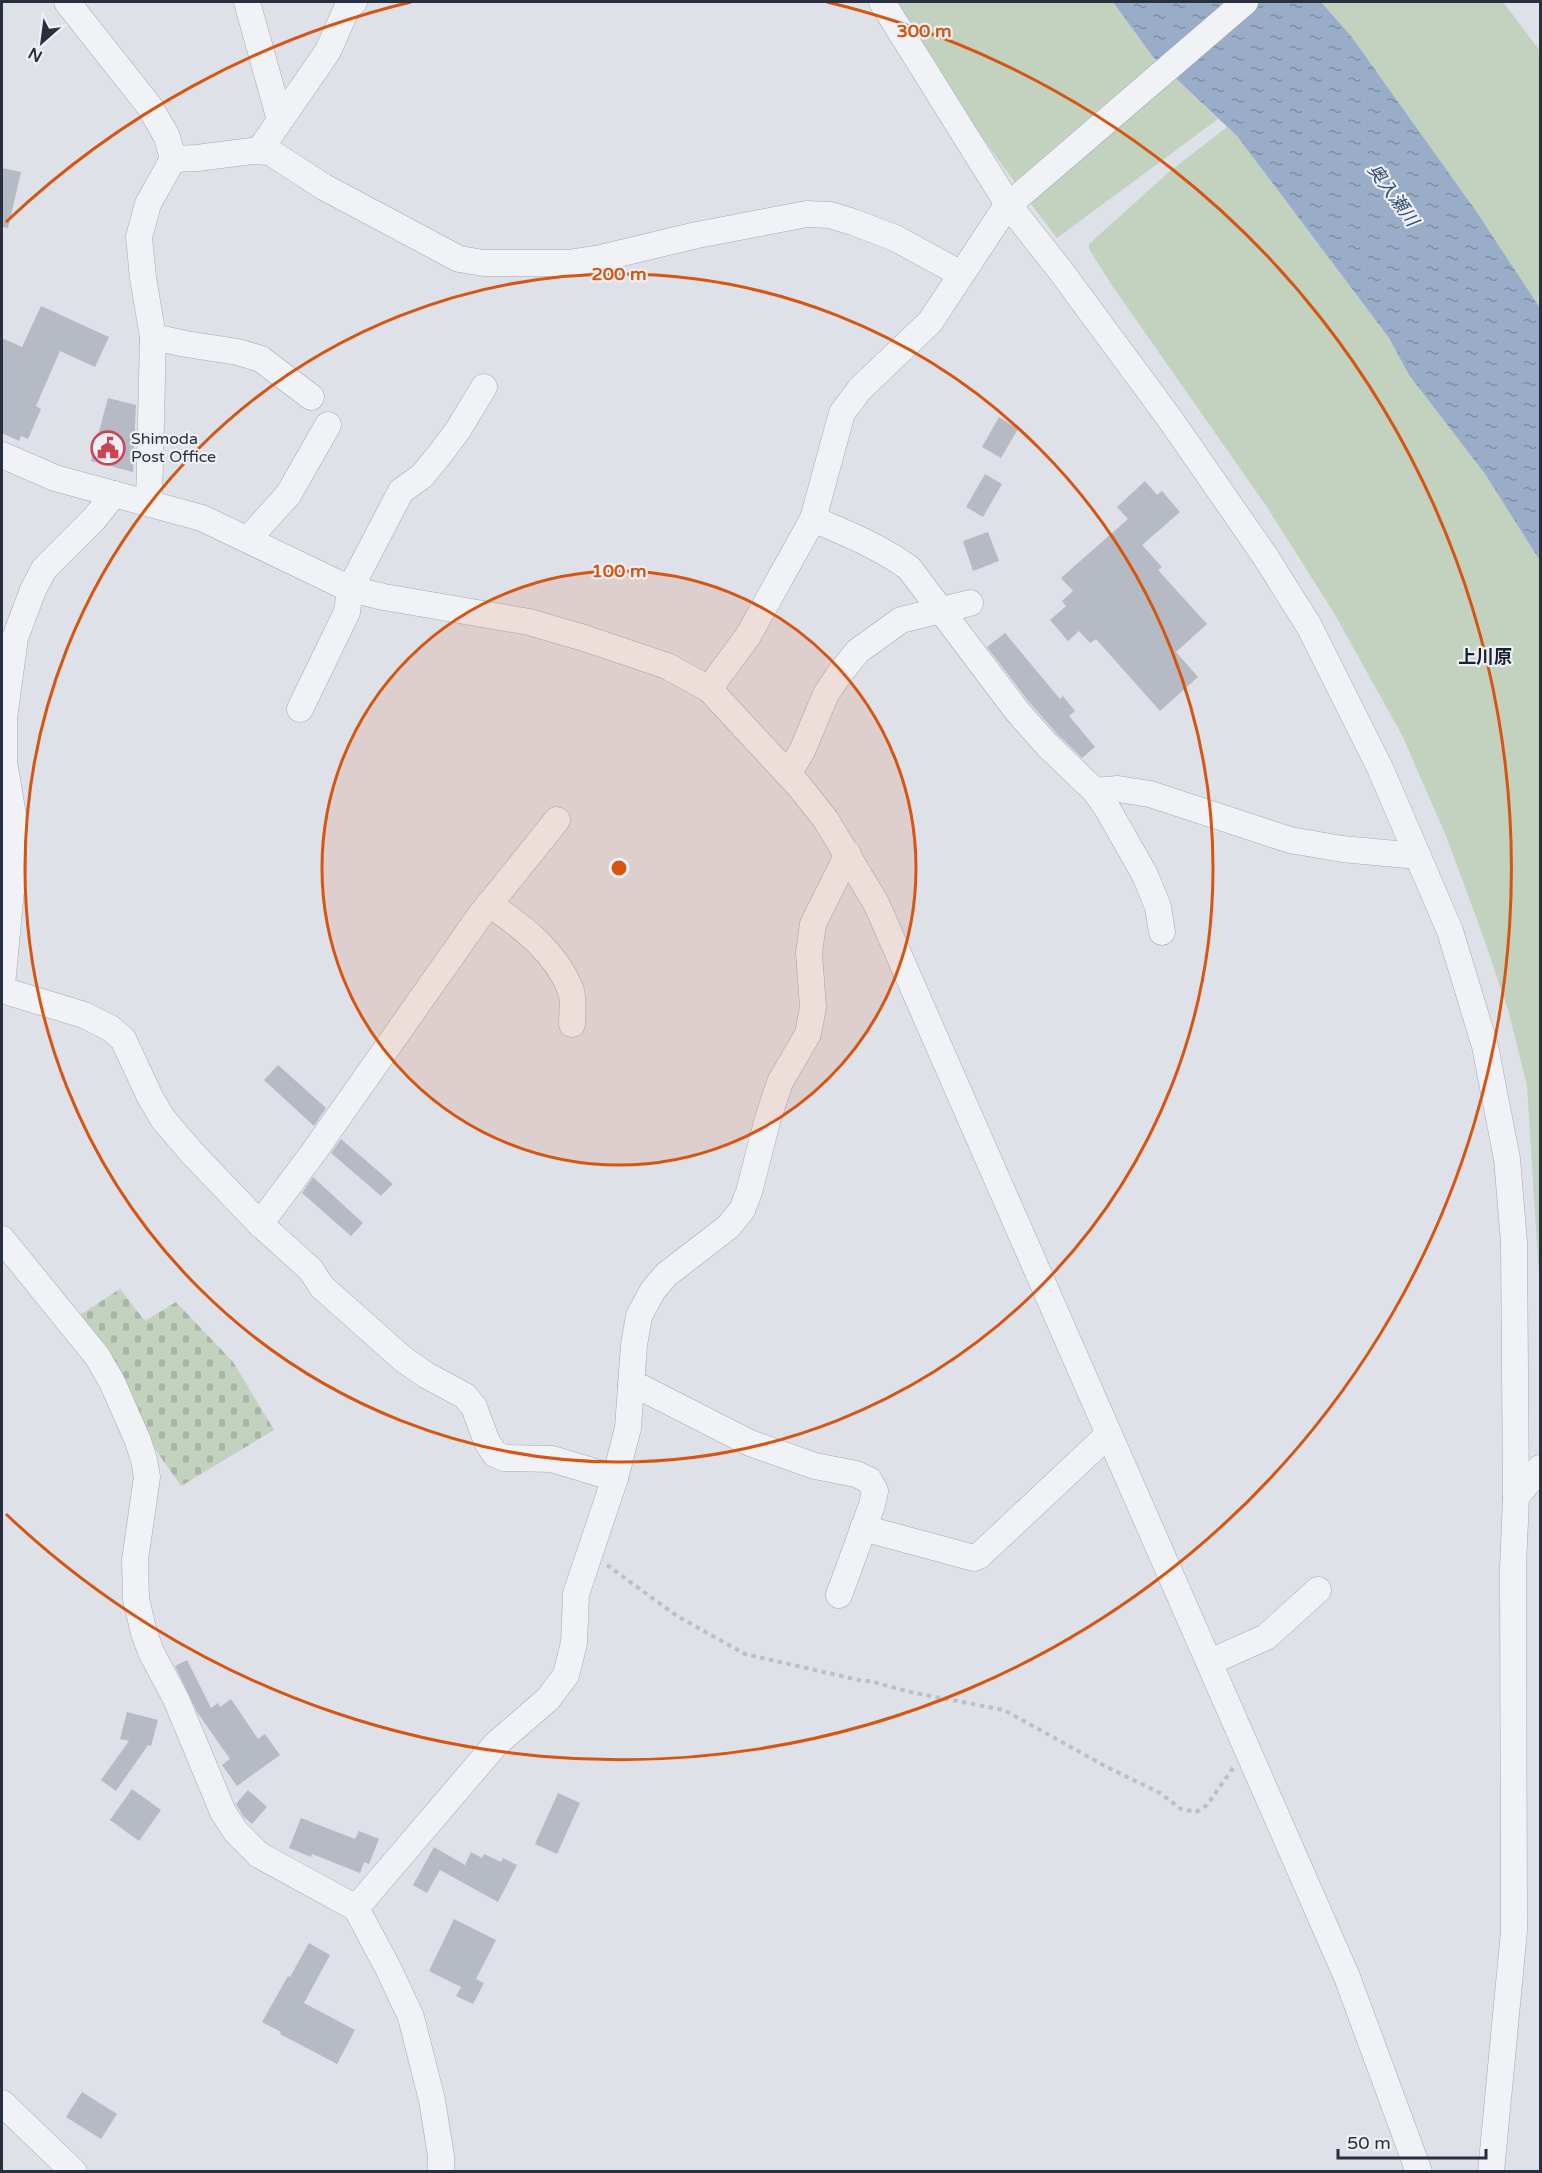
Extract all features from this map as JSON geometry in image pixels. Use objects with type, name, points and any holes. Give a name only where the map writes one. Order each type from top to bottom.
[{"type":"street","points":[[67,2],[150,107],[167,137],[173,159],[148,204],[139,237],[153,337],[149,502]]},
{"type":"street","points":[[247,2],[280,120]]},
{"type":"street","points":[[259,151],[328,51],[347,8],[354,2]]},
{"type":"street","points":[[882,2],[1060,270],[1170,419],[1265,556],[1309,626],[1380,768],[1450,931],[1485,1046],[1507,1159],[1514,1242],[1516,1497],[1513,1568],[1514,1931],[1491,2172]]},
{"type":"street","points":[[709,689],[748,636],[813,519],[842,413],[860,389],[930,322],[1013,201],[1245,2]]},
{"type":"street","points":[[173,159],[270,152],[324,187],[459,259],[484,263],[568,263],[602,258],[697,235],[807,214],[831,215],[895,238],[961,274]]},
{"type":"street","points":[[153,337],[238,352],[261,359],[311,397]]},
{"type":"street","points":[[300,709],[347,612],[350,588],[401,490],[422,476],[440,454],[458,430],[484,387]]},
{"type":"street","points":[[249,538],[288,495],[328,425]]},
{"type":"street","points":[[2,455],[55,478],[202,518],[249,538],[303,567],[350,588],[384,597],[529,622],[667,666],[709,689],[788,774],[826,820],[876,903],[1210,1662],[1347,1977],[1419,2172]]},
{"type":"street","points":[[3,971],[7,868],[12,815],[4,762],[3,718],[15,638],[33,590],[44,569],[94,519],[114,494]]},
{"type":"street","points":[[813,519],[853,536],[896,558],[909,568],[1017,711],[1047,745],[1095,791],[1145,875],[1158,907],[1162,932]]},
{"type":"street","points":[[788,774],[802,751],[826,694],[858,651],[901,620],[970,603]]},
{"type":"street","points":[[1095,791],[1118,789],[1150,794],[1290,840],[1342,849],[1418,856]]},
{"type":"street","points":[[260,1224],[313,1154],[489,904],[557,820]]},
{"type":"street","points":[[356,1908],[496,1744],[548,1699],[566,1675],[574,1643],[576,1594],[615,1478],[627,1428],[634,1345],[639,1316],[653,1290],[667,1274],[728,1227],[742,1210],[780,1082],[808,1034],[813,1007],[809,953],[813,924],[848,854]]},
{"type":"street","points":[[489,904],[520,927],[556,963],[572,993],[572,1024]]},
{"type":"street","points":[[2,990],[84,1015],[110,1028],[123,1039],[163,1119],[192,1153],[260,1224],[310,1270],[322,1287],[403,1359],[426,1375],[465,1396],[474,1407],[487,1442],[495,1454],[504,1458],[552,1459],[615,1478]]},
{"type":"street","points":[[2,1239],[97,1356],[112,1382],[138,1441],[147,1477],[135,1560],[136,1599],[144,1633],[181,1710],[223,1812],[236,1832],[259,1855],[356,1908],[411,2017],[432,2100],[441,2156],[441,2172]]},
{"type":"street","points":[[631,1385],[642,1388],[750,1443],[815,1466],[856,1474],[868,1480],[875,1491],[839,1595]]},
{"type":"street","points":[[863,1528],[974,1558],[979,1556],[1109,1434]]},
{"type":"street","points":[[1516,1497],[1540,1468]]},
{"type":"street","points":[[1210,1662],[1266,1637],[1318,1590]]},
{"type":"street","points":[[2,2103],[74,2172]]},
{"type":"path","points":[[589,1553],[677,1616],[745,1654],[910,1692],[1004,1710],[1105,1766],[1160,1793],[1181,1809],[1196,1812],[1207,1804],[1247,1747]]},
{"type":"green space","points":[[893,2],[1113,2],[1153,57],[1218,119],[1057,238],[972,122]]},
{"type":"green space","points":[[1321,2],[1503,2],[1540,51],[1540,308],[1476,211],[1351,36]]},
{"type":"green space","points":[[1227,127],[1237,136],[1389,338],[1409,375],[1485,474],[1540,561],[1540,1291],[1527,1086],[1509,1013],[1446,836],[1403,737],[1334,613],[1267,507],[1089,249],[1089,244],[1169,172]]},
{"type":"green space","points":[[120,1289],[145,1321],[176,1302],[233,1362],[274,1430],[181,1486],[134,1419],[80,1315]]},
{"type":"water","name":"奥入瀬川","points":[[1113,2],[1321,2],[1351,36],[1476,211],[1540,308],[1540,561],[1485,474],[1409,375],[1389,338],[1237,136],[1153,57]]},
{"type":"building","points":[[2,168],[21,172],[8,228],[2,227]]},
{"type":"building","points":[[41,306],[109,337],[95,367],[60,351],[36,406],[41,409],[28,439],[21,436],[19,441],[2,433],[2,338],[22,347]]},
{"type":"building","points":[[108,398],[136,405],[133,472],[91,461]]},
{"type":"building","points":[[999,417],[1018,429],[1001,458],[982,447]]},
{"type":"building","points":[[985,474],[1002,484],[983,517],[966,507]]},
{"type":"building","points":[[1145,481],[1157,495],[1162,491],[1180,512],[1142,545],[1162,567],[1158,570],[1207,624],[1176,652],[1198,677],[1160,711],[1096,639],[1090,643],[1079,631],[1068,641],[1050,620],[1066,606],[1062,601],[1073,591],[1061,578],[1128,519],[1117,507]]},
{"type":"building","points":[[988,532],[999,561],[973,571],[963,541]]},
{"type":"building","points":[[1005,633],[1060,699],[1063,696],[1075,711],[1069,716],[1095,747],[1082,758],[1029,702],[987,647]]},
{"type":"building","points":[[278,1065],[326,1108],[314,1126],[264,1080]]},
{"type":"building","points":[[341,1139],[393,1184],[381,1196],[331,1153]]},
{"type":"building","points":[[313,1177],[363,1223],[351,1236],[302,1193]]},
{"type":"building","points":[[187,1660],[211,1708],[218,1703],[220,1707],[231,1699],[258,1739],[265,1734],[280,1755],[237,1786],[222,1765],[230,1759],[197,1712],[175,1666]]},
{"type":"building","points":[[127,1712],[158,1720],[151,1746],[148,1745],[116,1791],[101,1780],[129,1741],[120,1739]]},
{"type":"building","points":[[132,1789],[161,1810],[139,1841],[110,1820]]},
{"type":"building","points":[[248,1790],[267,1807],[252,1824],[243,1816],[236,1804]]},
{"type":"building","points":[[558,1793],[580,1803],[557,1854],[535,1844]]},
{"type":"building","points":[[301,1818],[355,1839],[359,1831],[379,1839],[369,1864],[364,1862],[360,1873],[312,1854],[311,1857],[289,1848]]},
{"type":"building","points":[[434,1847],[465,1865],[471,1852],[482,1858],[484,1854],[501,1862],[503,1858],[517,1865],[498,1902],[440,1870],[427,1893],[413,1885]]},
{"type":"building","points":[[454,1919],[496,1940],[476,1979],[484,1983],[473,2004],[456,1996],[461,1987],[429,1971]]},
{"type":"building","points":[[309,1943],[330,1955],[304,2003],[355,2030],[337,2064],[262,2022]]},
{"type":"building","points":[[82,2092],[117,2114],[101,2139],[66,2117]]},
{"type":"place","name":"Shimoda Post Office","points":[[108,448]]},
{"type":"district","name":"上川原","points":[[1485,657]]}]
